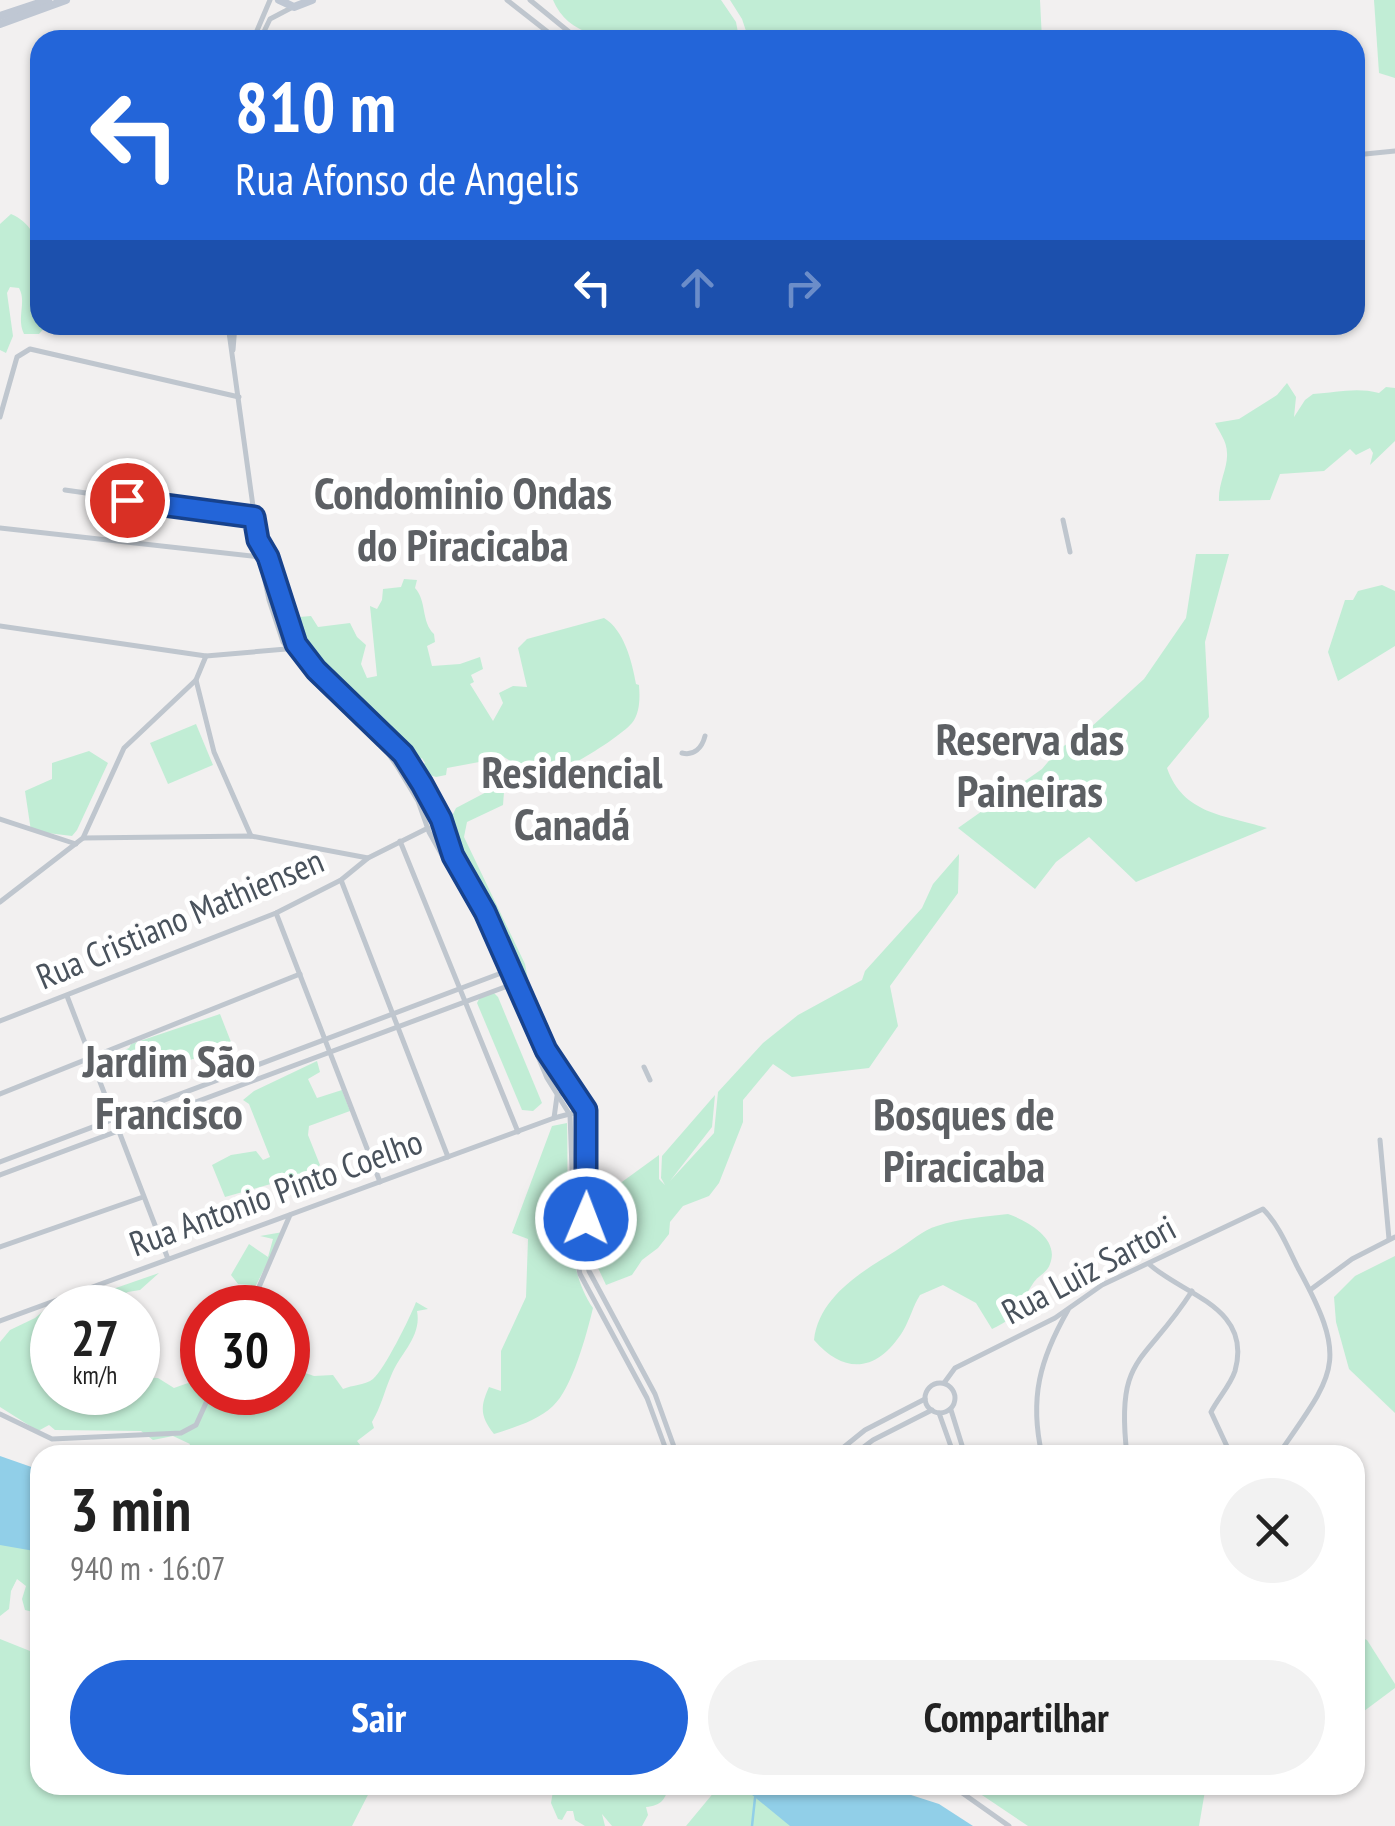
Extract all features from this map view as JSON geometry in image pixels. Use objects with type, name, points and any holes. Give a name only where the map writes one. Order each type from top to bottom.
[{"type":"main road","points":[[0,16],[48,0]]},
{"type":"main road","points":[[0,24],[66,0]]},
{"type":"main road","points":[[279,0],[294,6],[312,0]]},
{"type":"street","points":[[260,30],[270,0]]},
{"type":"street","points":[[507,0],[545,30]]},
{"type":"street","points":[[530,0],[568,30]]},
{"type":"street","points":[[263,30],[270,19],[294,6]]},
{"type":"street","points":[[1365,154],[1395,151]]},
{"type":"street","points":[[232,335],[260,557],[287,648],[311,679],[385,749],[428,812],[441,819]]},
{"type":"street","points":[[232,353],[236,335]]},
{"type":"street","points":[[0,417],[17,357],[24,350],[36,348],[238,397]]},
{"type":"street","points":[[65,490],[254,517]]},
{"type":"street","points":[[1063,520],[1070,552]]},
{"type":"street","points":[[0,528],[260,557]]},
{"type":"street","points":[[260,545],[268,557],[298,648],[403,754],[441,819],[453,856],[546,1050],[586,1110],[585,1248],[589,1272],[656,1394],[674,1445]]},
{"type":"street","points":[[265,580],[274,579]]},
{"type":"street","points":[[268,592],[278,591]]},
{"type":"street","points":[[0,626],[206,656],[298,648]]},
{"type":"street","points":[[0,902],[82,838],[124,748],[196,680],[206,656]]},
{"type":"street","points":[[196,680],[214,752],[250,836]]},
{"type":"street","points":[[682,753],[700,748],[705,736]]},
{"type":"street","points":[[414,792],[429,830],[508,971]]},
{"type":"street","points":[[0,819],[76,844]]},
{"type":"street","points":[[429,830],[434,826],[446,831]]},
{"type":"street","name":"Rua Cristiano Mathiensen","points":[[0,1021],[276,912],[340,880],[368,858],[429,830]]},
{"type":"street","points":[[82,838],[250,836],[368,858]]},
{"type":"street","points":[[400,841],[518,1132]]},
{"type":"street","points":[[340,880],[448,1157]]},
{"type":"street","points":[[276,912],[380,1182]]},
{"type":"street","points":[[0,1162],[508,971]]},
{"type":"street","points":[[0,1094],[300,974]]},
{"type":"street","points":[[0,1174],[514,984]]},
{"type":"street","points":[[514,984],[557,1096],[570,1115],[580,1274],[647,1398],[664,1445]]},
{"type":"street","points":[[67,996],[168,1259]]},
{"type":"street","points":[[644,1067],[650,1080]]},
{"type":"street","points":[[557,1096],[571,1088]]},
{"type":"street","points":[[554,1118],[557,1096]]},
{"type":"street","name":"Rua Antonio Pinto Coelho","points":[[0,1322],[554,1118],[586,1110]]},
{"type":"street","points":[[1285,1445],[1321,1392],[1329,1370],[1328,1329],[1310,1290],[1352,1259],[1392,1238],[1380,1140]]},
{"type":"street","points":[[0,1248],[144,1197]]},
{"type":"street","name":"Rua Luiz Sartori","points":[[944,1383],[955,1368],[1036,1328],[1102,1285],[1263,1209],[1274,1221],[1310,1290]]},
{"type":"street","points":[[260,1285],[290,1214]]},
{"type":"street","points":[[1150,1264],[1218,1308],[1234,1334],[1234,1373],[1211,1412],[1227,1445]]},
{"type":"street","points":[[1126,1445],[1123,1401],[1128,1376],[1192,1292]]},
{"type":"street","points":[[1041,1445],[1036,1404],[1038,1381],[1048,1346],[1069,1308]]},
{"type":"street","points":[[1036,1328],[1048,1346]]},
{"type":"street","points":[[847,1445],[866,1430],[925,1399],[932,1384],[944,1383],[955,1392],[951,1409],[962,1445]]},
{"type":"street","points":[[925,1399],[950,1445]]},
{"type":"street","points":[[866,1445],[935,1412],[951,1409]]},
{"type":"street","points":[[0,1414],[52,1439],[181,1433],[196,1425],[201,1415]]},
{"type":"street","points":[[866,1430],[873,1440]]},
{"type":"street","points":[[965,1795],[1009,1826]]},
{"type":"green space","points":[[553,0],[721,0],[738,30],[583,30],[563,16]]},
{"type":"green space","points":[[730,0],[1040,0],[1042,30],[746,30]]},
{"type":"green space","points":[[1374,0],[1395,0],[1395,78],[1379,73]]},
{"type":"green space","points":[[11,214],[30,229],[30,334],[24,334],[21,322],[19,288],[10,287],[7,293],[13,336],[6,353],[0,350],[0,224]]},
{"type":"green space","points":[[1287,383],[1296,397],[1294,417],[1313,394],[1354,390],[1379,393],[1386,387],[1395,388],[1395,441],[1370,465],[1370,448],[1356,455],[1350,449],[1324,471],[1280,474],[1270,500],[1219,501],[1227,453],[1215,423],[1239,419],[1277,395]]},
{"type":"green space","points":[[1196,554],[1229,554],[1205,642],[1209,717],[1167,768],[1183,795],[1194,804],[1267,828],[1136,882],[1089,837],[1056,862],[1035,889],[958,828],[1042,769],[1058,750],[1090,728],[1144,679],[1186,618]]},
{"type":"green space","points":[[404,579],[417,580],[415,588],[434,634],[435,642],[427,646],[432,666],[460,664],[480,657],[483,669],[471,675],[474,682],[470,684],[493,721],[503,703],[499,693],[513,686],[527,687],[518,648],[527,639],[604,618],[622,638],[639,685],[635,719],[603,746],[551,773],[531,771],[499,754],[490,760],[447,768],[446,775],[436,777],[421,772],[420,766],[425,763],[422,758],[416,761],[404,745],[308,657],[288,618],[311,616],[318,627],[350,623],[366,645],[361,664],[367,678],[377,676],[370,606],[377,609],[383,589],[401,587]]},
{"type":"green space","points":[[1382,585],[1395,591],[1395,646],[1338,681],[1328,652],[1345,600],[1353,600],[1358,591]]},
{"type":"green space","points":[[196,724],[213,765],[168,784],[150,743]]},
{"type":"green space","points":[[89,751],[108,763],[77,830],[72,836],[31,831],[25,791],[52,779],[52,763]]},
{"type":"green space","points":[[496,787],[504,792],[503,805],[467,822],[464,837],[525,964],[531,995],[448,824],[456,808]]},
{"type":"green space","points":[[959,854],[958,893],[890,986],[898,1026],[869,1068],[792,1077],[773,1064],[743,1100],[743,1122],[719,1183],[709,1196],[683,1206],[670,1222],[669,1234],[632,1275],[606,1285],[592,1255],[593,1203],[659,1155],[659,1179],[665,1185],[661,1178],[662,1156],[715,1095],[712,1127],[670,1181],[714,1133],[718,1092],[763,1043],[798,1015],[862,980],[865,971],[922,908],[933,884]]},
{"type":"green space","points":[[493,992],[542,1103],[533,1111],[522,1110],[477,1003],[481,995]]},
{"type":"green space","points":[[220,1014],[231,1042],[138,1078],[133,1065],[103,1076],[100,1061],[131,1044]]},
{"type":"green space","points":[[317,1061],[320,1072],[308,1079],[317,1098],[342,1090],[350,1111],[309,1126],[308,1135],[320,1165],[313,1172],[225,1197],[212,1165],[231,1155],[256,1151],[263,1160],[270,1157],[249,1104],[243,1100]]},
{"type":"green space","points":[[567,1123],[571,1244],[583,1289],[593,1308],[578,1360],[560,1398],[540,1416],[494,1434],[484,1416],[484,1400],[489,1387],[501,1391],[501,1351],[526,1297],[528,1239],[512,1233],[552,1126]]},
{"type":"green space","points":[[1008,1214],[1040,1232],[1052,1255],[1047,1270],[1034,1282],[1014,1314],[1001,1324],[992,1329],[976,1303],[943,1285],[920,1295],[894,1344],[873,1361],[850,1364],[838,1360],[814,1340],[824,1310],[845,1286],[922,1233],[955,1221]]},
{"type":"green space","points":[[283,1232],[256,1285],[238,1284],[231,1275],[249,1244],[268,1257],[273,1239],[260,1236]]},
{"type":"green space","points":[[1395,1256],[1395,1413],[1349,1369],[1336,1322],[1334,1297],[1355,1276]]},
{"type":"green space","points":[[159,1273],[146,1285],[124,1285]]},
{"type":"green space","points":[[416,1302],[428,1309],[417,1311],[416,1329],[391,1376],[372,1422],[374,1428],[357,1441],[360,1445],[190,1445],[173,1436],[153,1440],[141,1431],[55,1430],[49,1425],[38,1431],[0,1407],[0,1342],[10,1330],[30,1320],[30,1415],[160,1415],[160,1379],[174,1388],[180,1386],[180,1415],[310,1415],[310,1375],[333,1375],[343,1389],[367,1383],[378,1374]]},
{"type":"green space","points":[[0,1538],[30,1542],[30,1611],[25,1610],[22,1599],[26,1586],[17,1579],[9,1609],[0,1616]]},
{"type":"green space","points":[[0,1639],[30,1651],[30,1795],[368,1795],[352,1826],[0,1826]]},
{"type":"green space","points":[[1365,1639],[1395,1684],[1395,1688],[1365,1710]]},
{"type":"green space","points":[[552,1795],[665,1795],[656,1805],[646,1807],[648,1815],[642,1826],[612,1826],[602,1814],[605,1826],[585,1826],[575,1820],[573,1811],[558,1819],[551,1803]]},
{"type":"green space","points":[[712,1795],[778,1795],[812,1826],[686,1826]]},
{"type":"green space","points":[[982,1795],[1204,1795],[1199,1826],[1028,1826]]},
{"type":"water","points":[[0,1456],[30,1466],[30,1550],[0,1545]]},
{"type":"water","points":[[752,1795],[911,1795],[939,1804],[973,1826],[790,1826]]},
{"type":"waterway","points":[[752,1826],[755,1798]]},
{"type":"district","name":"Condominio Ondas do Piracicaba","points":[[463,519]]},
{"type":"district","name":"Reserva das Paineiras","points":[[1030,765]]},
{"type":"district","name":"Residencial Canadá","points":[[572,798]]},
{"type":"district","name":"Jardim São Francisco","points":[[169,1087]]},
{"type":"district","name":"Bosques de Piracicaba","points":[[964,1140]]},
{"type":"route","points":[[127,500],[254,517],[258,540],[268,557],[296,644],[316,670],[386,735],[422,784],[441,819],[453,856],[485,912],[546,1050],[586,1110],[586,1219]]}]
